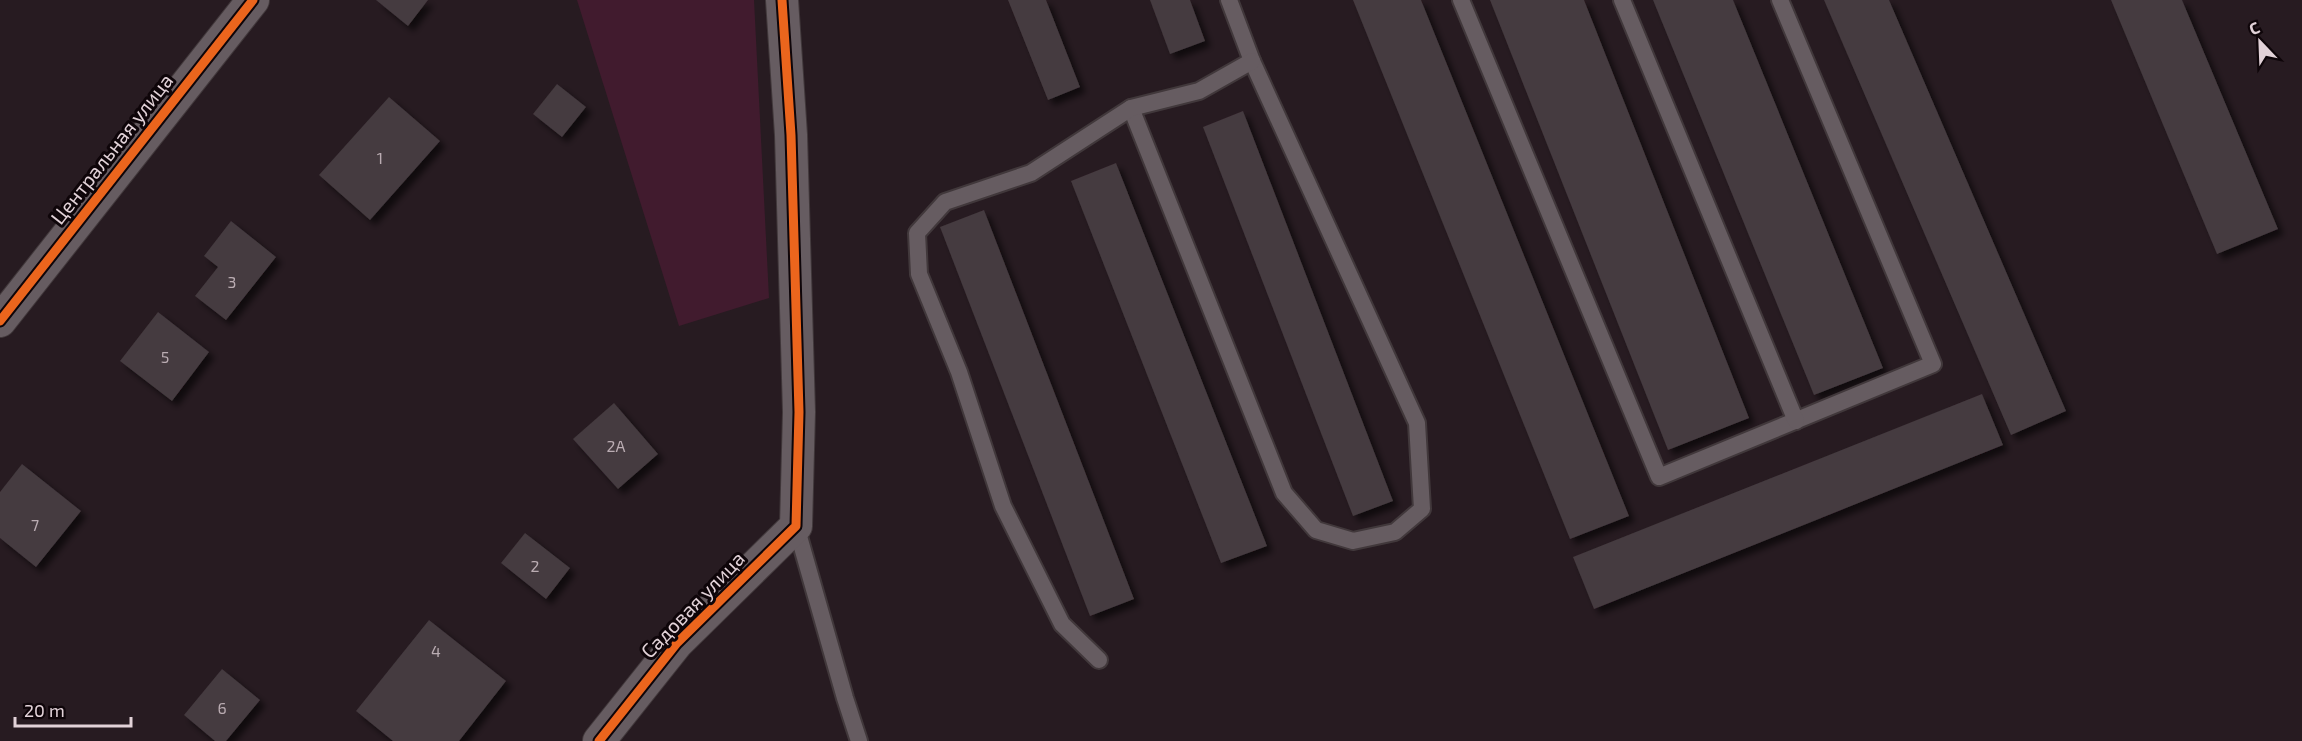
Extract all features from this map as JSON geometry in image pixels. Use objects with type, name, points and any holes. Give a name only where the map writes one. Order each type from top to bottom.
[{"type":"street","name":"Центральная улица","points":[[0,321],[253,0]]},
{"type":"street","points":[[782,0],[791,135],[799,401],[796,526]]},
{"type":"street","name":"Садовая улица","points":[[599,741],[677,644],[796,526]]},
{"type":"lane","points":[[1131,108],[1284,493],[1316,530],[1353,541],[1395,532],[1422,509],[1417,423],[1252,61],[1229,0]]},
{"type":"lane","points":[[1461,0],[1659,477],[1933,364],[1780,0]]},
{"type":"lane","points":[[1622,0],[1796,421]]},
{"type":"lane","points":[[1099,660],[1062,624],[1003,506],[959,372],[919,274],[917,233],[945,202],[1031,173],[1131,108],[1199,91],[1252,61]]},
{"type":"lane","points":[[796,526],[859,741]]},
{"type":"shaded area","points":[[577,0],[754,0],[769,298],[679,326]]},
{"type":"building","points":[[376,0],[428,0],[408,26]]},
{"type":"building","points":[[1008,0],[1046,0],[1080,87],[1048,100]]},
{"type":"building","points":[[1150,0],[1190,0],[1205,41],[1170,54]]},
{"type":"building","points":[[1353,0],[1421,0],[1629,516],[1570,539]]},
{"type":"building","points":[[1490,0],[1584,0],[1749,418],[1668,450]]},
{"type":"building","points":[[1653,0],[1733,0],[1883,368],[1814,395]]},
{"type":"building","points":[[1824,0],[1889,0],[2066,411],[2011,435]]},
{"type":"building","points":[[2111,0],[2182,0],[2278,229],[2217,254]]},
{"type":"building","points":[[557,84],[586,107],[562,137],[533,114]]},
{"type":"building","points":[[389,97],[440,141],[370,220],[319,175]]},
{"type":"building","points":[[1243,111],[1393,501],[1353,516],[1203,127]]},
{"type":"building","points":[[1116,163],[1267,546],[1221,563],[1071,181]]},
{"type":"building","points":[[984,210],[1134,599],[1090,616],[940,227]]},
{"type":"building","points":[[231,221],[276,257],[226,320],[195,296],[218,267],[204,256]]},
{"type":"building","points":[[158,312],[209,352],[172,401],[120,361]]},
{"type":"building","points":[[1982,394],[2003,445],[1594,609],[1573,557]]},
{"type":"building","points":[[614,403],[658,454],[618,489],[573,439]]},
{"type":"building","points":[[22,464],[81,511],[36,567],[0,538],[0,492]]},
{"type":"building","points":[[525,533],[570,568],[546,599],[501,563]]},
{"type":"building","points":[[429,620],[506,681],[459,741],[393,741],[356,711]]},
{"type":"building","points":[[222,669],[260,700],[226,741],[215,741],[184,715]]},
{"type":"cycle path","points":[[0,321],[253,0]]},
{"type":"cycle path","points":[[599,741],[677,643],[796,526],[799,412],[791,135],[782,0]]}]
